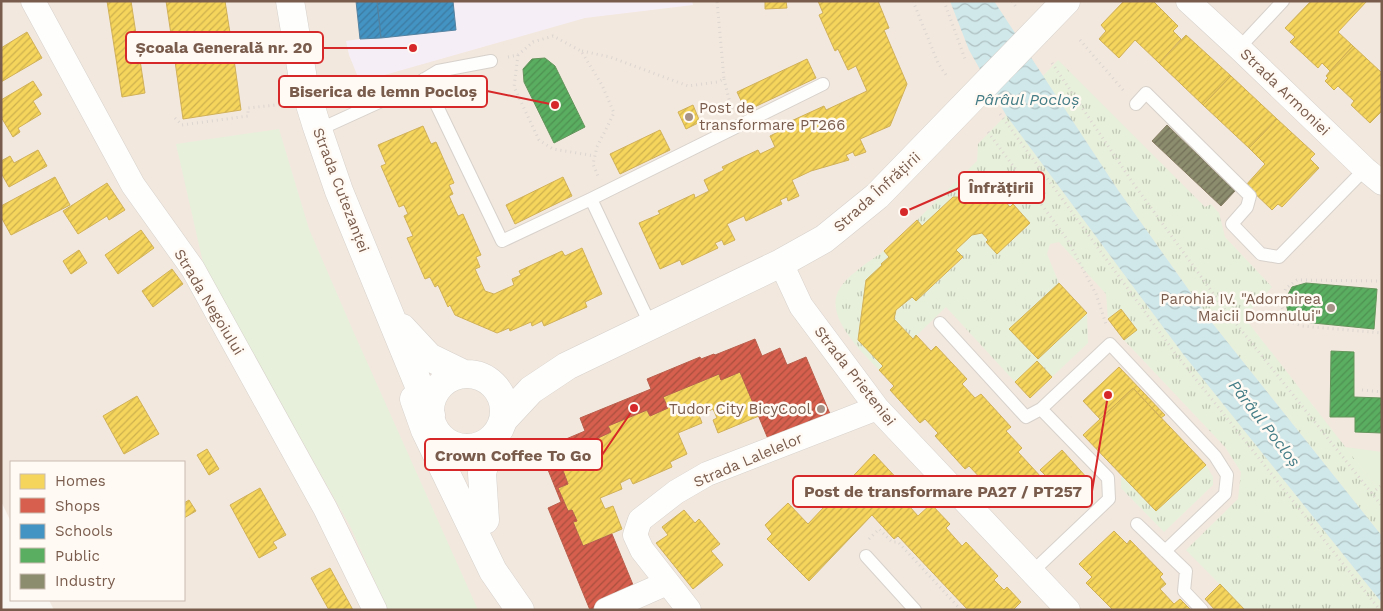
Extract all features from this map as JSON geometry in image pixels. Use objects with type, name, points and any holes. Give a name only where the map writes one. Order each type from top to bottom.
[{"type":"street","name":"Strada Negoiului","points":[[33,1],[133,185],[193,269],[325,508],[375,610]]},
{"type":"street","name":"Strada Cutezanței","points":[[290,1],[304,85],[339,191],[435,425],[485,520],[526,610]]},
{"type":"street","name":"Strada Înfrățirii","points":[[498,429],[531,390],[567,366],[781,263],[824,239],[877,196],[1066,1]]},
{"type":"street","name":"Strada Armoniei","points":[[1188,1],[1373,176]]},
{"type":"street","name":"Strada Prieteniei","points":[[781,263],[802,306],[877,408],[1068,610]]},
{"type":"street","name":"Strada Cutezanței","points":[[391,316],[428,357],[475,377]]},
{"type":"street","points":[[391,316],[396,350],[425,430],[493,571],[520,610]]},
{"type":"street","name":"Strada Înfrățirii","points":[[475,377],[526,378],[567,366]]},
{"type":"street","points":[[452,377],[475,377],[495,387],[501,397],[504,408],[498,429],[482,445],[471,448],[459,447],[449,443],[435,425],[431,403],[439,388],[452,377]]},
{"type":"street","name":"Strada Lalelelor","points":[[690,610],[642,550],[636,535],[640,520],[676,492],[707,474],[877,408]]},
{"type":"street","name":"Strada Cutezanței","points":[[485,520],[482,473],[498,429]]},
{"type":"street","points":[[606,610],[667,583]]},
{"type":"lane","points":[[1239,48],[1283,1]]},
{"type":"lane","points":[[318,130],[410,88],[438,71],[491,61]]},
{"type":"lane","points":[[424,79],[502,241],[823,84]]},
{"type":"lane","points":[[1136,104],[1146,93],[1250,196],[1246,207],[1232,224],[1261,254],[1279,257],[1373,176]]},
{"type":"lane","points":[[591,199],[651,326]]},
{"type":"lane","points":[[940,323],[1026,417],[1041,410],[1110,344],[1215,456],[1227,475],[1225,494],[1165,551]]},
{"type":"lane","points":[[1032,572],[1109,499],[1108,478],[1041,410]]},
{"type":"lane","points":[[1137,524],[1186,571],[1184,591],[1202,610]]},
{"type":"lane","points":[[866,556],[915,610]]},
{"type":"path","points":[[716,1],[724,79],[730,102],[741,124]]},
{"type":"path","points":[[913,1],[938,63],[948,78]]},
{"type":"path","points":[[944,1],[966,59]]},
{"type":"path","points":[[1012,1],[1016,8]]},
{"type":"path","points":[[491,61],[518,55],[533,42],[554,36],[581,51],[610,57],[688,86],[717,82],[724,79]]},
{"type":"path","points":[[1080,40],[1136,104]]},
{"type":"path","points":[[581,51],[602,86],[614,113],[597,147],[595,156],[594,164],[604,192]]},
{"type":"path","points":[[518,55],[514,87],[540,140],[553,149],[595,156]]},
{"type":"path","points":[[1052,63],[1133,183],[1226,311],[1382,506]]},
{"type":"path","points":[[175,118],[182,125],[248,116],[248,108],[286,104]]},
{"type":"path","points":[[1000,114],[1175,353],[1380,610]]},
{"type":"path","points":[[988,132],[1067,239],[1096,294],[1108,331],[1110,344]]},
{"type":"path","points":[[1382,281],[1297,280],[1286,288],[1280,303],[1288,321],[1302,326],[1382,333]]},
{"type":"path","points":[[1362,390],[1382,392]]},
{"type":"path","points":[[1372,493],[1382,485]]},
{"type":"path","points":[[865,543],[879,529],[892,542],[898,542],[961,610]]},
{"type":"shaded area","points":[[1,1],[1382,1],[1382,610],[54,610],[50,601],[185,601],[185,461],[10,461],[10,520],[1,501]]},
{"type":"shaded area","points":[[356,1],[692,1],[693,5],[585,18],[360,82],[349,55],[346,41],[360,39]]},
{"type":"green space","points":[[1058,60],[1205,207],[1211,204],[1219,213],[1225,237],[1272,287],[1244,317],[1382,494],[1382,536],[1213,324],[1118,190],[1043,76]]},
{"type":"green space","points":[[1006,115],[1183,354],[1382,603],[1382,610],[1245,610],[1186,550],[1238,499],[1241,472],[1225,447],[1124,340],[1137,329],[1121,309],[1108,319],[1106,294],[1059,242],[1050,244],[1047,254],[1059,283],[1087,313],[1088,343],[1052,377],[1037,361],[1015,382],[946,307],[913,339],[894,319],[896,310],[912,297],[916,301],[963,258],[956,250],[972,235],[982,233],[988,240],[986,243],[997,254],[1030,223],[1013,205],[1010,207],[1002,198],[954,197],[922,226],[917,220],[977,161],[978,144]]},
{"type":"green space","points":[[279,129],[309,229],[478,610],[388,610],[350,526],[204,267],[176,144]]},
{"type":"green space","points":[[884,251],[889,257],[866,280],[858,340],[883,366],[879,370],[846,332],[836,310],[836,299],[840,288],[849,277]]},
{"type":"green space","points":[[1345,447],[1382,452],[1382,494]]},
{"type":"green space","points":[[1206,465],[1213,477],[1213,485],[1164,532],[1121,488],[1121,475],[1156,511]]},
{"type":"water","name":"Pârâul Pocloș","points":[[950,1],[994,1],[1118,190],[1213,324],[1382,536],[1382,603],[1183,354],[1006,115],[969,50]]},
{"type":"building: Homes","points":[[107,1],[131,1],[145,93],[122,97]]},
{"type":"building: Homes","points":[[166,1],[225,1],[233,52],[175,61]]},
{"type":"building: Homes","points":[[765,1],[786,1],[787,8],[765,9]]},
{"type":"building: Homes","points":[[818,1],[878,1],[889,28],[884,30],[907,84],[890,126],[860,139],[866,152],[855,156],[853,152],[846,155],[849,160],[811,171],[792,180],[799,196],[788,201],[787,197],[780,200],[782,204],[746,221],[744,216],[727,224],[735,240],[724,245],[722,240],[715,243],[718,248],[682,265],[680,260],[660,269],[639,223],[660,214],[658,211],[694,194],[695,198],[709,191],[704,180],[724,170],[722,167],[758,150],[760,154],[775,147],[770,136],[790,126],[789,122],[824,106],[826,110],[867,91],[856,66],[848,70],[838,49],[835,51],[819,15],[823,13]]},
{"type":"building: Homes","points":[[1124,1],[1153,1],[1178,26],[1173,31],[1181,39],[1159,63],[1135,40],[1119,58],[1099,39],[1106,31],[1101,25]]},
{"type":"building: Homes","points":[[1311,1],[1367,1],[1338,32],[1353,46],[1330,71],[1322,63],[1318,68],[1290,42],[1295,37],[1285,28]]},
{"type":"building: Homes","points":[[27,32],[42,58],[1,82],[1,48]]},
{"type":"building: Homes","points":[[1186,35],[1231,76],[1203,105],[1159,63]]},
{"type":"building: Homes","points":[[1353,46],[1382,73],[1382,111],[1370,123],[1351,105],[1354,101],[1338,86],[1334,90],[1325,81],[1328,78],[1326,76]]},
{"type":"building: Homes","points":[[233,52],[241,110],[183,119],[175,61]]},
{"type":"building: Homes","points":[[807,59],[816,78],[746,111],[737,92]]},
{"type":"building: Homes","points":[[1231,76],[1277,119],[1249,148],[1203,105]]},
{"type":"building: Homes","points":[[33,81],[42,95],[33,101],[41,114],[18,128],[20,132],[13,137],[1,117],[1,100]]},
{"type":"building: Homes","name":"Post de transformare PT266","points":[[693,105],[700,122],[686,129],[678,112]]},
{"type":"building: Homes","points":[[1277,119],[1315,154],[1310,159],[1319,168],[1282,207],[1278,204],[1272,210],[1246,185],[1265,164],[1249,148]]},
{"type":"building: Homes","points":[[423,126],[431,144],[436,142],[454,183],[449,185],[453,194],[449,196],[458,216],[463,214],[481,255],[476,257],[480,267],[475,269],[485,291],[494,294],[514,285],[512,279],[521,275],[519,271],[562,251],[565,256],[582,248],[602,294],[585,302],[587,307],[544,326],[542,321],[532,326],[531,322],[510,331],[509,328],[497,333],[455,315],[450,305],[448,307],[438,285],[435,287],[430,277],[425,279],[407,238],[413,236],[404,216],[408,214],[404,205],[399,207],[381,166],[386,164],[378,145]]},
{"type":"building: Homes","points":[[660,130],[670,150],[620,174],[610,154]]},
{"type":"building: Homes","points":[[38,150],[47,166],[9,187],[1,173],[1,161],[10,156],[14,163]]},
{"type":"building: Homes","points":[[55,177],[70,205],[11,235],[1,217],[1,206]]},
{"type":"building: Homes","points":[[563,177],[572,196],[515,224],[506,205]]},
{"type":"building: Homes","points":[[107,183],[125,210],[109,220],[107,216],[78,234],[63,211]]},
{"type":"building: Homes","points":[[953,197],[1002,198],[1010,207],[1013,204],[1030,223],[997,254],[986,242],[988,240],[982,233],[972,235],[956,250],[963,257],[916,301],[912,297],[896,310],[894,319],[913,339],[916,335],[931,351],[936,346],[967,379],[962,384],[975,398],[981,394],[1011,427],[1006,431],[1022,448],[1018,452],[1042,478],[1047,477],[1040,470],[1062,450],[1088,479],[1063,503],[1015,503],[1005,492],[1002,494],[989,479],[985,483],[969,466],[965,469],[935,436],[938,433],[925,419],[920,423],[890,390],[894,386],[879,370],[883,366],[858,340],[866,280],[889,257],[884,251],[917,220],[922,226]]},
{"type":"building: Homes","points":[[141,230],[154,248],[118,274],[105,255]]},
{"type":"building: Homes","points":[[79,250],[87,263],[71,274],[63,261]]},
{"type":"building: Homes","points":[[172,269],[183,284],[153,307],[142,291]]},
{"type":"building: Homes","points":[[1059,283],[1087,313],[1038,359],[1009,329]]},
{"type":"building: Homes","points":[[1121,309],[1137,330],[1124,340],[1108,319]]},
{"type":"building: Homes","points":[[1037,361],[1052,377],[1030,398],[1015,382]]},
{"type":"building: Homes","points":[[1119,367],[1165,415],[1161,418],[1133,388],[1100,419],[1083,401]]},
{"type":"building: Homes","points":[[740,372],[759,416],[718,433],[713,420],[717,418],[713,409],[699,415],[702,423],[678,433],[687,454],[670,462],[672,467],[633,484],[630,478],[620,483],[622,489],[600,498],[605,509],[613,506],[622,529],[583,546],[573,522],[577,521],[572,510],[568,511],[558,488],[568,484],[562,468],[596,454],[592,447],[600,443],[598,438],[611,432],[608,426],[647,410],[650,416],[668,408],[663,397],[719,374],[721,380]]},
{"type":"building: Homes","points":[[1133,388],[1206,465],[1156,511],[1083,435]]},
{"type":"building: Homes","points":[[137,396],[159,434],[124,454],[103,416]]},
{"type":"building: Homes","points":[[207,449],[219,469],[209,475],[197,455]]},
{"type":"building: Homes","points":[[874,454],[917,500],[910,507],[918,516],[931,504],[950,524],[946,528],[962,546],[966,542],[998,576],[994,580],[1004,590],[1007,587],[1021,602],[1013,610],[968,610],[898,536],[894,539],[872,515],[809,581],[767,539],[772,534],[765,525],[788,503],[808,524]]},
{"type":"building: Homes","points":[[260,488],[286,535],[273,542],[277,548],[259,558],[230,505]]},
{"type":"building: Homes","points":[[189,500],[196,511],[185,517],[185,502]]},
{"type":"building: Homes","points":[[684,510],[695,523],[699,519],[720,544],[711,551],[723,565],[693,589],[656,543],[668,535],[662,527]]},
{"type":"building: Homes","points":[[1114,531],[1127,544],[1130,540],[1163,574],[1160,577],[1166,584],[1160,589],[1174,604],[1180,599],[1191,610],[1113,610],[1086,583],[1092,577],[1079,564]]},
{"type":"building: Homes","points":[[330,568],[353,610],[329,610],[311,578]]},
{"type":"building: Homes","points":[[1220,584],[1245,610],[1215,610],[1205,599]]},
{"type":"building: Shops","points":[[755,339],[762,356],[780,348],[787,365],[806,357],[833,421],[771,446],[740,372],[721,380],[719,374],[663,397],[668,408],[650,416],[647,410],[608,426],[611,432],[598,438],[600,443],[592,447],[596,454],[562,468],[568,484],[558,488],[568,511],[572,510],[577,521],[573,522],[583,546],[612,534],[636,592],[590,610],[548,508],[561,502],[540,450],[585,431],[580,418],[651,389],[647,379],[700,357],[701,359],[715,355]]},
{"type":"building: Schools","points":[[356,1],[377,1],[381,38],[360,39]]},
{"type":"building: Schools","points":[[377,1],[453,1],[456,30],[381,38]]},
{"type":"building: Public","points":[[545,58],[555,66],[585,127],[554,143],[524,82],[523,69],[532,59]]},
{"type":"building: Public","name":"Parohia IV. \"Adormirea Maicii Domnului\"","points":[[1306,283],[1377,289],[1374,329],[1303,322],[1289,315],[1285,300],[1292,287]]},
{"type":"building: Public","points":[[1331,351],[1354,352],[1354,397],[1382,398],[1382,433],[1355,432],[1355,417],[1330,417]]},
{"type":"building: Industry","points":[[1167,125],[1235,191],[1221,206],[1152,141]]},
{"type":"place","name":"Școala Generală nr. 20","points":[[413,48]]},
{"type":"place","name":"Biserica de lemn Pocloș","points":[[555,105]]},
{"type":"place","name":"Post de transformare PT266","points":[[689,117]]},
{"type":"place","name":"Înfrățirii","points":[[904,212]]},
{"type":"place","name":"Parohia IV. \"Adormirea Maicii Domnului\"","points":[[1331,308]]},
{"type":"place","name":"Post de transformare PA27 / PT257","points":[[1108,395]]},
{"type":"place","name":"Crown Coffee To Go","points":[[634,408]]},
{"type":"place","name":"Tudor City BicyCool","points":[[821,409]]}]
